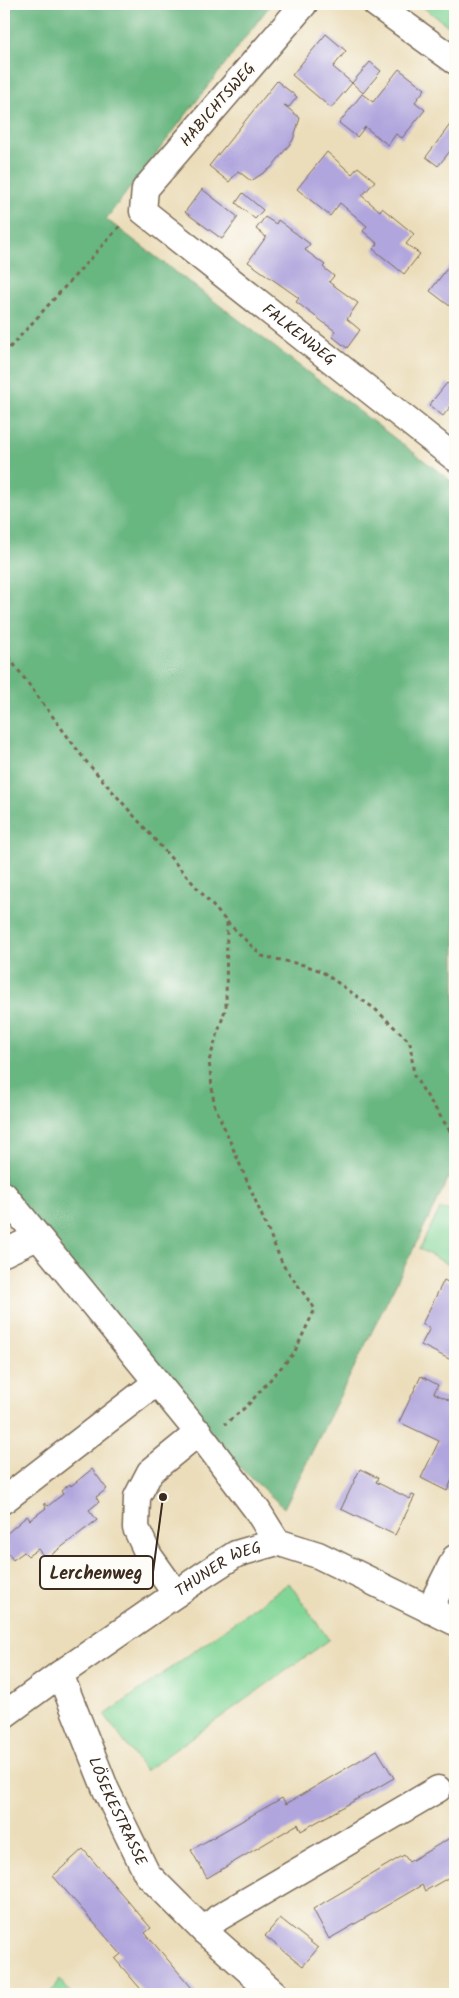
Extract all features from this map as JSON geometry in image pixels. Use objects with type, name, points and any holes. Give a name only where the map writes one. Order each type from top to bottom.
[{"type":"street","name":"HABICHTSWEG","points":[[143,211],[145,189],[304,4]]},
{"type":"street","points":[[376,4],[455,61]]},
{"type":"street","name":"FALKENWEG","points":[[143,211],[455,458]]},
{"type":"street","points":[[4,1195],[202,1436],[257,1510],[277,1542]]},
{"type":"street","points":[[4,1253],[37,1237]]},
{"type":"street","points":[[4,1500],[157,1382]]},
{"type":"street","points":[[176,1594],[149,1556],[136,1528],[137,1497],[150,1472],[202,1436]]},
{"type":"street","name":"THUNER WEG","points":[[4,1715],[60,1674],[236,1554],[277,1542],[318,1555],[455,1622]]},
{"type":"street","points":[[429,1610],[455,1558]]},
{"type":"street","name":"LÖSEKESTRASSE","points":[[60,1674],[106,1790],[147,1874],[204,1931],[275,1994]]},
{"type":"street","points":[[204,1931],[218,1918],[438,1789]]},
{"type":"path","points":[[451,4],[455,10]]},
{"type":"path","points":[[4,354],[130,214],[143,211]]},
{"type":"path","points":[[4,651],[85,760],[227,922],[262,956],[304,965],[321,971],[375,1008],[410,1042],[414,1076],[450,1131],[455,1132]]},
{"type":"path","points":[[202,1436],[247,1406],[294,1353],[315,1309],[283,1265],[214,1104],[209,1061],[226,1007],[227,922]]},
{"type":"green space","points":[[4,4],[271,4],[106,219],[455,484],[455,1165],[284,1508],[190,1422],[4,1192]]},
{"type":"green space","points":[[419,4],[455,4],[455,31]]},
{"type":"green space","points":[[440,1209],[455,1211],[455,1268],[419,1249]]},
{"type":"green space","points":[[289,1583],[329,1640],[145,1771],[105,1715]]},
{"type":"green space","points":[[59,1979],[72,1994],[50,1994]]},
{"type":"building","points":[[326,34],[346,51],[333,67],[352,83],[331,108],[292,75]]},
{"type":"building","points":[[370,62],[381,71],[363,93],[352,83]]},
{"type":"building","points":[[399,69],[425,89],[415,102],[425,110],[402,138],[396,134],[388,145],[365,127],[357,137],[339,123],[362,94],[373,102]]},
{"type":"building","points":[[277,81],[297,97],[289,107],[284,105],[300,118],[293,140],[271,168],[251,181],[238,171],[229,182],[209,166]]},
{"type":"building","points":[[455,118],[455,145],[438,166],[426,157]]},
{"type":"building","points":[[327,152],[352,174],[358,167],[375,181],[362,196],[380,211],[382,208],[414,234],[406,244],[420,254],[404,274],[373,249],[378,244],[363,231],[367,226],[340,203],[330,216],[297,189]]},
{"type":"building","points":[[202,189],[238,217],[222,239],[185,212]]},
{"type":"building","points":[[243,193],[263,210],[255,219],[236,203]]},
{"type":"building","points":[[265,217],[276,224],[278,220],[310,244],[305,250],[325,265],[323,267],[334,276],[329,282],[358,303],[347,319],[360,330],[347,348],[333,337],[335,331],[296,302],[299,298],[248,262],[266,237],[256,229]]},
{"type":"building","points":[[455,258],[455,302],[451,307],[430,291]]},
{"type":"building","points":[[447,383],[455,389],[455,401],[443,416],[429,405]]},
{"type":"building","points":[[444,1280],[455,1286],[455,1356],[453,1361],[421,1345],[430,1328],[422,1324]]},
{"type":"building","points":[[421,1376],[438,1385],[434,1393],[455,1403],[455,1441],[452,1447],[455,1449],[455,1473],[447,1491],[421,1478],[439,1441],[399,1422]]},
{"type":"building","points":[[92,1469],[107,1489],[96,1497],[99,1502],[89,1510],[97,1520],[46,1559],[38,1549],[28,1556],[24,1552],[13,1560],[4,1547],[4,1536],[27,1516],[30,1520],[46,1508],[44,1503],[48,1506],[63,1494],[61,1491],[70,1484],[71,1486]]},
{"type":"building","points":[[360,1469],[378,1478],[376,1482],[410,1499],[412,1495],[415,1496],[395,1535],[341,1509]]},
{"type":"building","points":[[377,1750],[394,1778],[301,1831],[298,1824],[207,1878],[191,1850],[282,1798],[286,1804]]},
{"type":"building","points":[[455,1835],[455,1874],[425,1891],[422,1885],[329,1939],[313,1909],[404,1855],[409,1862]]},
{"type":"building","points":[[83,1849],[151,1928],[145,1933],[197,1994],[145,1994],[115,1959],[121,1954],[53,1876]]},
{"type":"building","points":[[280,1918],[318,1948],[303,1966],[265,1936]]},
{"type":"place","name":"Lerchenweg","points":[[163,1497]]}]
